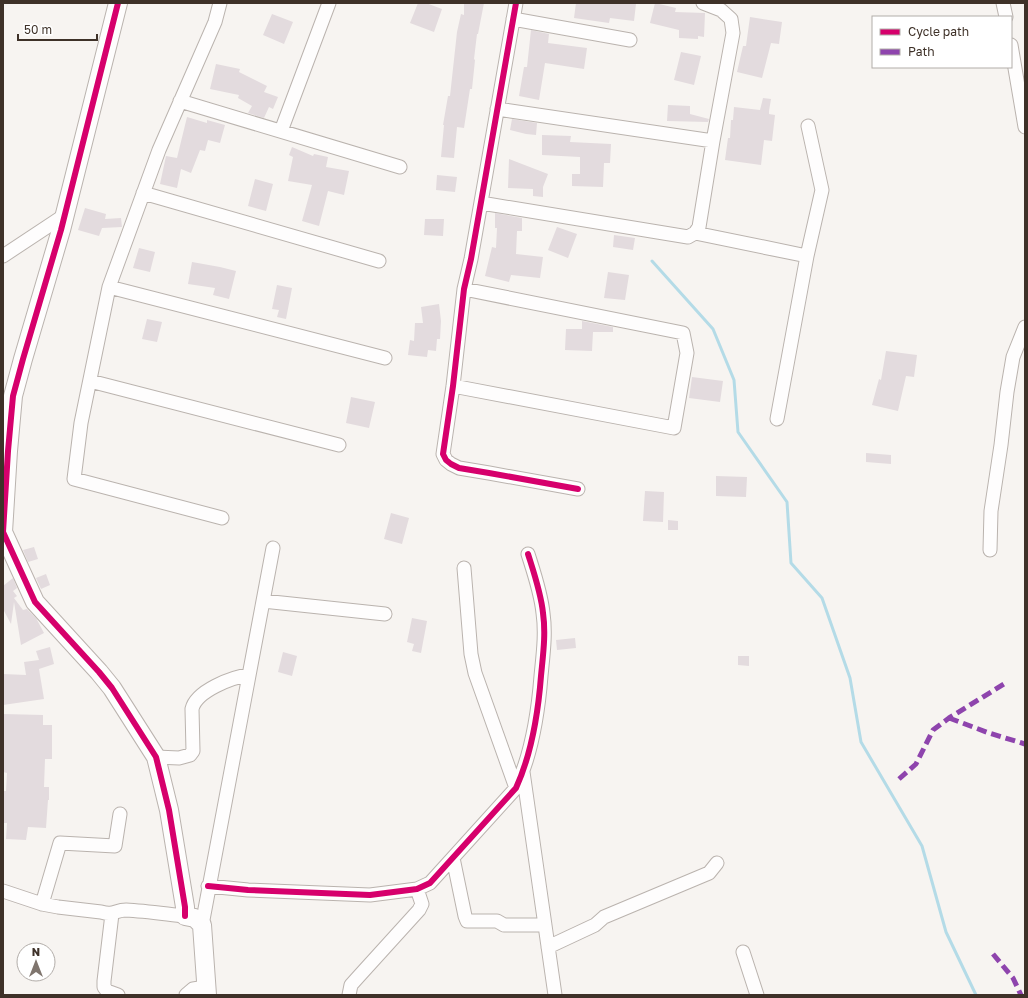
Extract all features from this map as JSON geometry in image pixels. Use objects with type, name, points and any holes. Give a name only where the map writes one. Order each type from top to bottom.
[{"type":"street","points":[[118,3],[65,214],[13,396],[6,472],[3,532],[35,602],[112,688],[156,757],[169,810],[185,907],[185,916]]},
{"type":"street","points":[[220,3],[215,22],[159,150],[109,287],[81,423],[74,479],[222,518]]},
{"type":"street","points":[[281,131],[329,3]]},
{"type":"street","points":[[516,3],[471,259],[464,289],[453,386],[443,454],[446,460],[459,468],[578,489]]},
{"type":"street","points":[[481,203],[688,237],[695,233],[699,227],[733,34],[730,19],[721,10],[703,3]]},
{"type":"street","points":[[1004,3],[1006,16]]},
{"type":"street","points":[[513,19],[630,40]]},
{"type":"street","points":[[1012,50],[1025,127]]},
{"type":"street","points":[[180,101],[400,167]]},
{"type":"street","points":[[497,109],[713,141]]},
{"type":"street","points":[[777,419],[807,256],[822,190],[808,126]]},
{"type":"street","points":[[143,193],[379,261]]},
{"type":"street","points":[[3,256],[65,214]]},
{"type":"street","points":[[695,233],[807,256]]},
{"type":"street","points":[[109,287],[385,358]]},
{"type":"street","points":[[453,386],[674,428],[687,353],[683,333],[464,289]]},
{"type":"street","points":[[990,550],[991,511],[1007,392],[1013,357],[1025,327]]},
{"type":"street","points":[[90,381],[339,445]]},
{"type":"street","points":[[186,995],[193,988],[206,991],[202,925],[208,886],[273,548]]},
{"type":"street","points":[[208,886],[248,890],[370,895],[417,889],[430,882],[516,788],[523,772],[530,748],[538,705],[544,627],[538,586],[528,554]]},
{"type":"street","points":[[464,568],[474,673],[516,788]]},
{"type":"street","points":[[263,601],[385,614]]},
{"type":"street","points":[[156,757],[179,758],[190,755],[192,751],[193,704],[198,698],[224,681],[249,675]]},
{"type":"street","points":[[523,772],[555,995]]},
{"type":"street","points":[[42,904],[60,844],[115,846],[120,814]]},
{"type":"street","points":[[453,858],[467,921],[497,921],[509,925],[545,925]]},
{"type":"street","points":[[548,947],[595,924],[604,917],[709,873],[717,863]]},
{"type":"street","points":[[349,995],[351,985],[419,910],[422,904],[417,889]]},
{"type":"street","points":[[3,891],[58,908],[112,914],[124,910],[185,916],[195,918],[202,925]]},
{"type":"street","points":[[112,914],[104,987],[107,991],[118,995]]},
{"type":"street","points":[[743,952],[757,995]]},
{"type":"building","points":[[418,3],[426,3],[442,9],[434,32],[410,23]]},
{"type":"building","points":[[464,3],[484,3],[477,34],[472,89],[470,89],[464,128],[457,127],[454,158],[441,157],[443,125],[448,96],[450,96],[457,32],[461,14],[464,15]]},
{"type":"building","points":[[576,3],[636,4],[634,21],[610,18],[609,23],[574,18]]},
{"type":"building","points":[[655,3],[676,8],[675,12],[705,13],[704,37],[698,36],[698,39],[679,38],[679,30],[650,23]]},
{"type":"building","points":[[272,14],[293,22],[284,44],[263,35]]},
{"type":"building","points":[[750,17],[782,22],[779,44],[771,43],[762,78],[737,72],[743,46],[746,46]]},
{"type":"building","points":[[531,30],[549,34],[548,43],[587,48],[584,69],[545,63],[539,100],[519,96],[524,67],[527,67]]},
{"type":"building","points":[[681,52],[701,56],[694,85],[674,80]]},
{"type":"building","points":[[216,64],[240,69],[239,72],[267,86],[264,92],[278,97],[273,109],[269,107],[264,118],[248,113],[252,106],[238,98],[239,95],[210,89]]},
{"type":"building","points":[[763,98],[771,99],[769,114],[775,115],[772,141],[764,140],[761,165],[725,160],[728,138],[730,138],[731,120],[733,120],[734,107],[760,110]]},
{"type":"building","points":[[668,105],[690,106],[690,114],[709,119],[708,122],[667,121]]},
{"type":"building","points":[[187,117],[207,123],[207,120],[225,125],[220,143],[208,140],[205,151],[200,150],[191,173],[181,169],[177,188],[160,184],[166,156],[177,158]]},
{"type":"building","points":[[512,119],[537,123],[536,135],[510,130]]},
{"type":"building","points":[[542,135],[571,136],[570,142],[611,144],[610,163],[604,163],[603,187],[572,186],[572,174],[580,174],[580,157],[542,155]]},
{"type":"building","points":[[292,147],[313,156],[314,154],[328,157],[326,167],[349,171],[344,195],[328,191],[319,226],[302,221],[312,185],[288,181],[293,157],[289,155]]},
{"type":"building","points":[[509,159],[548,174],[543,187],[543,197],[533,196],[533,189],[508,188]]},
{"type":"building","points":[[437,175],[457,177],[455,192],[436,190]]},
{"type":"building","points":[[255,179],[273,184],[266,211],[248,206]]},
{"type":"building","points":[[85,208],[106,214],[105,219],[121,218],[122,227],[102,228],[99,236],[78,230]]},
{"type":"building","points":[[495,213],[522,218],[522,231],[517,231],[516,254],[543,257],[540,278],[511,275],[509,282],[485,276],[492,247],[496,248],[497,228],[495,228]]},
{"type":"building","points":[[425,219],[444,219],[443,236],[424,235]]},
{"type":"building","points":[[557,227],[577,234],[568,258],[548,250]]},
{"type":"building","points":[[614,235],[635,238],[633,250],[613,247]]},
{"type":"building","points":[[139,248],[155,252],[150,272],[133,268]]},
{"type":"building","points":[[192,262],[236,271],[229,299],[213,295],[215,288],[188,284]]},
{"type":"building","points":[[608,272],[629,275],[625,300],[604,298]]},
{"type":"building","points":[[277,285],[292,288],[286,319],[277,317],[279,310],[272,309]]},
{"type":"building","points":[[439,304],[441,321],[440,339],[437,339],[436,351],[428,350],[427,357],[408,355],[410,340],[414,341],[415,323],[423,323],[421,307]]},
{"type":"building","points":[[147,319],[162,322],[157,342],[142,339]]},
{"type":"building","points":[[582,321],[613,327],[613,332],[593,332],[592,351],[565,350],[566,329],[582,329]]},
{"type":"building","points":[[886,351],[917,355],[914,377],[906,376],[898,411],[872,405],[879,379],[881,380]]},
{"type":"building","points":[[692,377],[723,381],[720,402],[689,398]]},
{"type":"building","points":[[351,397],[375,402],[369,428],[346,423]]},
{"type":"building","points":[[866,453],[891,455],[891,464],[866,462]]},
{"type":"building","points":[[716,476],[747,477],[746,497],[716,496]]},
{"type":"building","points":[[645,491],[664,492],[663,522],[643,521]]},
{"type":"building","points":[[391,513],[409,518],[402,544],[384,539]]},
{"type":"building","points":[[668,520],[678,521],[678,530],[668,530]]},
{"type":"building","points":[[34,547],[38,559],[28,562],[23,550]]},
{"type":"building","points":[[46,574],[50,585],[41,589],[36,578]]},
{"type":"building","points":[[13,578],[17,588],[13,591],[17,596],[14,598],[23,610],[27,609],[36,618],[44,633],[21,645],[14,602],[11,624],[3,609],[3,586]]},
{"type":"building","points":[[412,618],[427,621],[421,653],[412,651],[414,644],[407,642]]},
{"type":"building","points":[[575,638],[576,648],[557,650],[556,640]]},
{"type":"building","points":[[50,647],[54,664],[39,669],[44,699],[3,705],[3,674],[26,675],[24,662],[39,660],[36,651]]},
{"type":"building","points":[[283,652],[297,656],[292,676],[278,672]]},
{"type":"building","points":[[738,656],[749,656],[749,666],[738,665]]},
{"type":"building","points":[[3,714],[43,715],[43,725],[52,725],[52,759],[45,759],[44,787],[49,787],[46,828],[28,827],[26,840],[6,839],[7,823],[3,823],[3,791],[6,791],[7,773],[3,772]]},
{"type":"waterway","points":[[652,261],[713,329],[734,380],[738,432],[787,502],[791,563],[822,598],[850,678],[861,742],[922,846],[946,932],[976,995]]},
{"type":"marked path","points":[[899,779],[916,764],[933,730],[949,718],[1004,684]]},
{"type":"marked path","points":[[949,718],[989,733],[1025,744]]},
{"type":"marked path","points":[[993,954],[1013,978],[1021,995]]},
{"type":"cycle path","points":[[118,3],[61,230],[13,396],[3,532],[35,602],[112,688],[156,757],[169,810],[185,907],[185,916]]},
{"type":"cycle path","points":[[516,3],[471,259],[464,289],[453,386],[443,454],[446,460],[459,468],[578,489]]},
{"type":"cycle path","points":[[208,886],[248,890],[370,895],[417,889],[430,883],[516,788],[522,775],[533,734],[538,705],[544,637],[544,621],[541,598],[528,554]]}]
